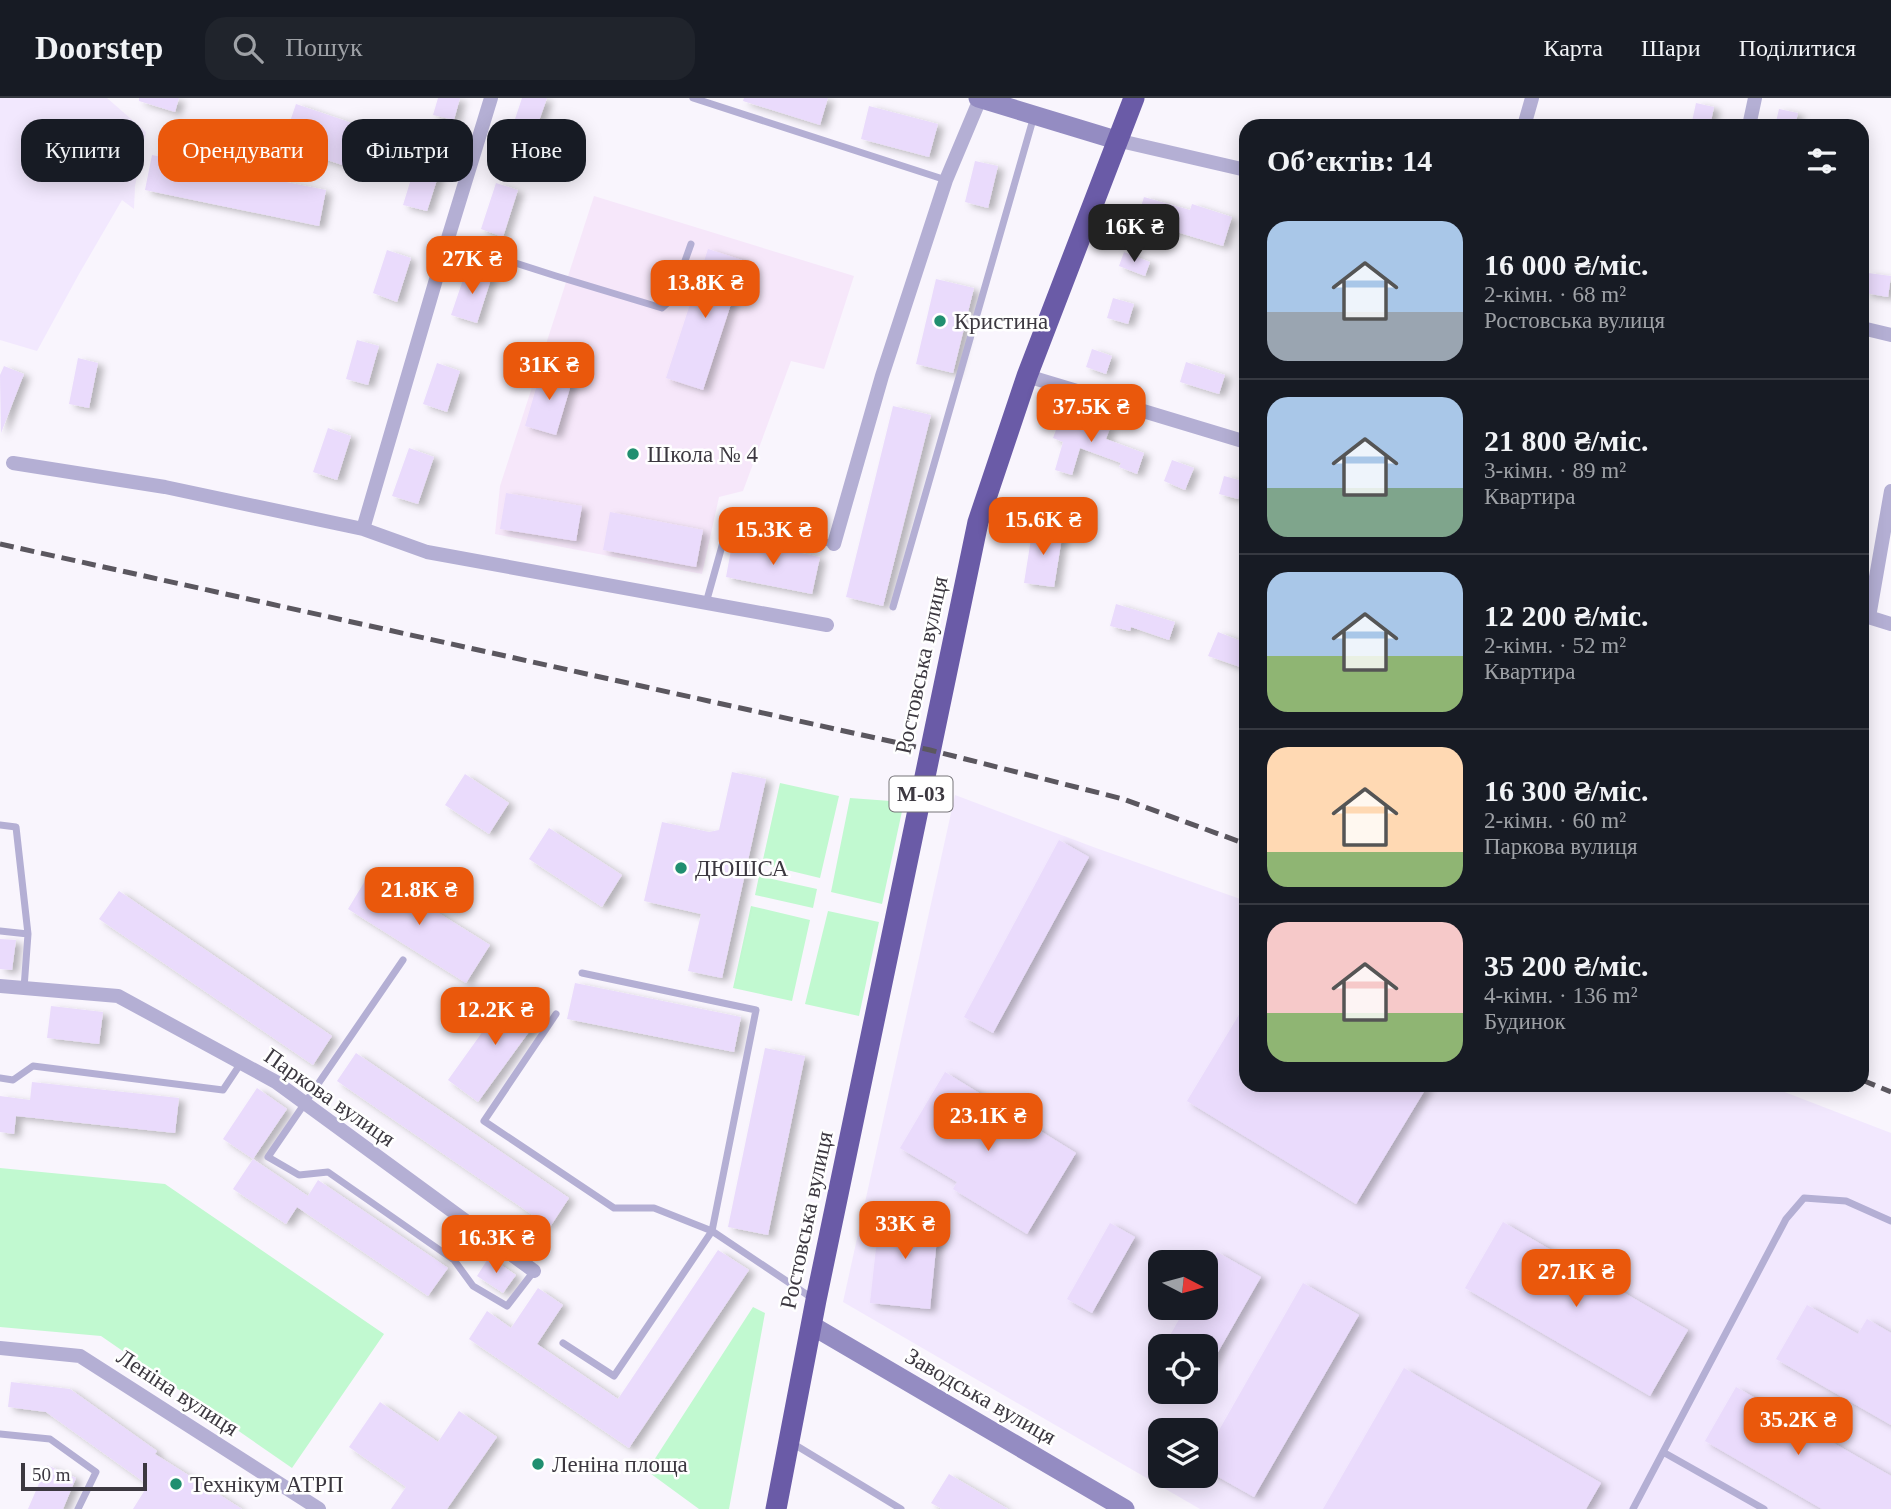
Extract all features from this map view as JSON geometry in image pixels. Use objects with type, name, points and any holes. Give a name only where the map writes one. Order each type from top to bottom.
[{"type":"highway","name":"Ростовська вулиця","points":[[776,1509],[816,1300],[978,522],[1027,376],[1134,98]]},
{"type":"main road","points":[[979,98],[1116,141]]},
{"type":"main road","name":"Заводська вулиця","points":[[811,1325],[1125,1509]]},
{"type":"street","points":[[363,529],[491,98]]},
{"type":"street","points":[[834,544],[882,376],[946,180],[979,98]]},
{"type":"street","points":[[1526,119],[1532,98]]},
{"type":"street","points":[[1750,119],[1755,98]]},
{"type":"street","points":[[1116,141],[1239,168]]},
{"type":"street","points":[[1869,330],[1891,335]]},
{"type":"street","points":[[1027,376],[1239,440]]},
{"type":"street","points":[[13,463],[165,487],[363,529],[427,552],[827,625]]},
{"type":"street","points":[[1869,601],[1891,491]]},
{"type":"street","points":[[1869,617],[1891,624]]},
{"type":"street","name":"Паркова вулиця","points":[[0,986],[118,996],[276,1082],[534,1271]]},
{"type":"street","name":"Леніна вулиця","points":[[0,1348],[80,1356],[319,1509]]},
{"type":"lane","points":[[693,98],[946,180]]},
{"type":"lane","points":[[893,607],[1034,115]]},
{"type":"lane","points":[[447,241],[662,308],[671,300],[691,243]]},
{"type":"lane","points":[[706,604],[729,521],[834,544]]},
{"type":"lane","points":[[0,825],[16,827],[29,934],[24,988]]},
{"type":"lane","points":[[0,931],[29,934]]},
{"type":"lane","points":[[403,960],[268,1157],[299,1175],[328,1172],[454,1260],[473,1286],[508,1306],[534,1271]]},
{"type":"lane","points":[[563,1343],[614,1376],[712,1231],[756,1010],[582,973]]},
{"type":"lane","points":[[556,1014],[484,1121],[614,1208],[654,1208],[712,1231],[816,1300]]},
{"type":"lane","points":[[0,1078],[13,1080],[33,1066],[223,1090],[242,1063]]},
{"type":"lane","points":[[1633,1509],[1786,1219],[1804,1198],[1846,1201],[1891,1220]]},
{"type":"lane","points":[[0,1434],[50,1439],[96,1472],[78,1509]]},
{"type":"lane","points":[[789,1441],[901,1509]]},
{"type":"lane","points":[[1663,1452],[1764,1509]]},
{"type":"shaded area","points":[[0,98],[107,98],[131,119],[21,119],[21,182],[136,182],[134,209],[122,200],[37,351],[0,340]]},
{"type":"shaded area","points":[[594,196],[854,276],[824,369],[791,361],[743,491],[719,497],[702,574],[495,534],[500,486]]},
{"type":"shaded area","points":[[955,795],[1239,899],[1239,1092],[1784,1092],[1891,1133],[1891,1509],[1200,1509],[1164,1488],[1218,1488],[1218,1418],[1148,1418],[1148,1479],[843,1302]]},
{"type":"green space","points":[[780,783],[839,796],[820,878],[762,864]]},
{"type":"green space","points":[[850,798],[904,802],[882,904],[831,892]]},
{"type":"green space","points":[[759,876],[817,889],[813,908],[755,895]]},
{"type":"green space","points":[[751,906],[810,920],[792,1001],[733,988]]},
{"type":"green space","points":[[828,911],[879,922],[859,1016],[805,1004]]},
{"type":"green space","points":[[0,1168],[165,1184],[384,1334],[292,1468],[101,1336],[0,1327]]},
{"type":"green space","points":[[753,1307],[765,1313],[729,1509],[699,1509],[647,1471]]},
{"type":"building","points":[[139,98],[179,98],[175,112],[139,101]]},
{"type":"building","points":[[438,98],[460,98],[454,119],[433,115]]},
{"type":"building","points":[[522,98],[547,98],[540,119],[515,119]]},
{"type":"building","points":[[744,98],[828,98],[820,125],[743,101]]},
{"type":"building","points":[[1696,103],[1714,107],[1711,119],[1693,119]]},
{"type":"building","points":[[296,104],[342,120],[342,165],[328,160],[328,119],[291,119]]},
{"type":"building","points":[[869,106],[938,124],[929,157],[861,139]]},
{"type":"building","points":[[1779,109],[1798,113],[1797,119],[1777,119]]},
{"type":"building","points":[[152,155],[158,156],[158,182],[286,182],[326,190],[319,226],[145,190]]},
{"type":"building","points":[[975,161],[998,166],[988,208],[965,202]]},
{"type":"building","points":[[410,182],[436,182],[427,211],[403,205]]},
{"type":"building","points":[[496,183],[518,190],[503,237],[481,229]]},
{"type":"building","points":[[1144,197],[1190,210],[1192,204],[1232,217],[1223,246],[1137,220]]},
{"type":"building","points":[[708,249],[745,261],[703,390],[666,378]]},
{"type":"building","points":[[387,250],[411,258],[397,302],[373,293]]},
{"type":"building","points":[[1124,252],[1150,262],[1145,276],[1119,266]]},
{"type":"building","points":[[467,268],[492,276],[477,323],[451,315]]},
{"type":"building","points":[[1869,273],[1891,276],[1888,297],[1869,294]]},
{"type":"building","points":[[936,279],[974,288],[953,373],[916,364]]},
{"type":"building","points":[[1113,298],[1134,304],[1128,324],[1107,318]]},
{"type":"building","points":[[357,340],[379,346],[368,385],[346,379]]},
{"type":"building","points":[[1092,349],[1112,356],[1106,374],[1086,367]]},
{"type":"building","points":[[78,358],[98,363],[89,408],[69,404]]},
{"type":"building","points":[[1186,362],[1225,375],[1219,394],[1180,382]]},
{"type":"building","points":[[437,363],[460,371],[447,412],[423,404]]},
{"type":"building","points":[[4,366],[24,374],[1,433],[0,375]]},
{"type":"building","points":[[542,368],[573,378],[556,435],[525,426]]},
{"type":"building","points":[[893,406],[931,415],[883,606],[846,597]]},
{"type":"building","points":[[1063,411],[1110,428],[1106,439],[1144,453],[1137,474],[1119,467],[1121,463],[1080,448],[1072,475],[1055,470],[1063,442],[1053,438]]},
{"type":"building","points":[[328,428],[351,436],[337,480],[313,472]]},
{"type":"building","points":[[409,448],[434,457],[418,504],[392,496]]},
{"type":"building","points":[[1172,460],[1194,468],[1185,490],[1164,481]]},
{"type":"building","points":[[1224,476],[1239,480],[1238,499],[1219,494]]},
{"type":"building","points":[[506,493],[582,506],[576,541],[500,529]]},
{"type":"building","points":[[610,512],[703,530],[696,567],[603,550]]},
{"type":"building","points":[[1033,526],[1063,531],[1054,587],[1024,583]]},
{"type":"building","points":[[733,539],[820,557],[812,594],[726,577]]},
{"type":"building","points":[[1116,604],[1175,622],[1169,640],[1131,627],[1130,631],[1110,626]]},
{"type":"building","points":[[1218,632],[1239,640],[1239,667],[1208,656]]},
{"type":"building","points":[[732,772],[766,779],[722,978],[688,971],[701,914],[644,901],[662,822],[709,832],[719,830]]},
{"type":"building","points":[[465,774],[509,803],[489,834],[445,805]]},
{"type":"building","points":[[549,828],[622,875],[602,907],[529,859]]},
{"type":"building","points":[[1059,840],[1089,857],[993,1033],[964,1017]]},
{"type":"building","points":[[371,871],[490,945],[466,983],[348,909]]},
{"type":"building","points":[[119,891],[332,1036],[313,1065],[99,919]]},
{"type":"building","points":[[0,939],[16,940],[12,970],[0,969]]},
{"type":"building","points":[[575,983],[741,1017],[734,1052],[567,1019]]},
{"type":"building","points":[[511,992],[542,1014],[478,1102],[448,1080]]},
{"type":"building","points":[[51,1006],[103,1012],[99,1044],[47,1038]]},
{"type":"building","points":[[1239,1015],[1239,1092],[1424,1092],[1356,1204],[1187,1101]]},
{"type":"building","points":[[765,1048],[805,1056],[768,1235],[728,1227]]},
{"type":"building","points":[[356,1053],[569,1198],[550,1227],[337,1081]]},
{"type":"building","points":[[945,1072],[1076,1153],[1027,1234],[953,1189],[957,1182],[900,1148]]},
{"type":"building","points":[[32,1082],[179,1098],[175,1133],[16,1116],[14,1134],[0,1132],[0,1096],[30,1100]]},
{"type":"building","points":[[257,1088],[287,1109],[253,1159],[223,1139]]},
{"type":"building","points":[[253,1159],[308,1196],[318,1180],[448,1268],[428,1296],[297,1207],[286,1224],[233,1189]]},
{"type":"building","points":[[880,1212],[939,1218],[930,1309],[870,1303]]},
{"type":"building","points":[[1503,1222],[1688,1330],[1650,1396],[1465,1288]]},
{"type":"building","points":[[1110,1223],[1135,1237],[1092,1313],[1067,1299]]},
{"type":"building","points":[[718,1250],[749,1270],[629,1448],[469,1339],[487,1311],[511,1328],[538,1288],[563,1305],[537,1344],[618,1399]]},
{"type":"building","points":[[1218,1253],[1261,1277],[1218,1352],[1218,1334],[1171,1334],[1179,1320],[1218,1320]]},
{"type":"building","points":[[489,1257],[516,1275],[503,1293],[477,1276]]},
{"type":"building","points":[[1303,1283],[1359,1315],[1254,1497],[1218,1477],[1218,1432]]},
{"type":"building","points":[[1807,1305],[1858,1334],[1867,1319],[1891,1333],[1891,1425],[1776,1359]]},
{"type":"building","points":[[1404,1368],[1601,1483],[1586,1509],[1323,1509]]},
{"type":"building","points":[[11,1382],[70,1389],[157,1451],[155,1454],[242,1509],[133,1509],[148,1485],[46,1412],[8,1407]]},
{"type":"building","points":[[1736,1387],[1891,1476],[1891,1509],[1822,1509],[1705,1441]]},
{"type":"building","points":[[380,1402],[438,1442],[459,1411],[497,1437],[447,1509],[391,1509],[406,1487],[349,1447]]},
{"type":"building","points":[[47,1465],[76,1478],[63,1509],[28,1509]]},
{"type":"building","points":[[949,1474],[1008,1509],[942,1509],[931,1503]]},
{"type":"railway","points":[[0,544],[930,750],[1123,799],[1239,841]]},
{"type":"railway","points":[[1869,1083],[1891,1092]]},
{"type":"place","name":"Кристина","points":[[940,321]]},
{"type":"place","name":"Школа № 4","points":[[633,454]]},
{"type":"place","name":"ДЮШСА","points":[[681,868]]},
{"type":"place","name":"Леніна площа","points":[[538,1464]]},
{"type":"place","name":"Технікум АТРП","points":[[176,1484]]}]
